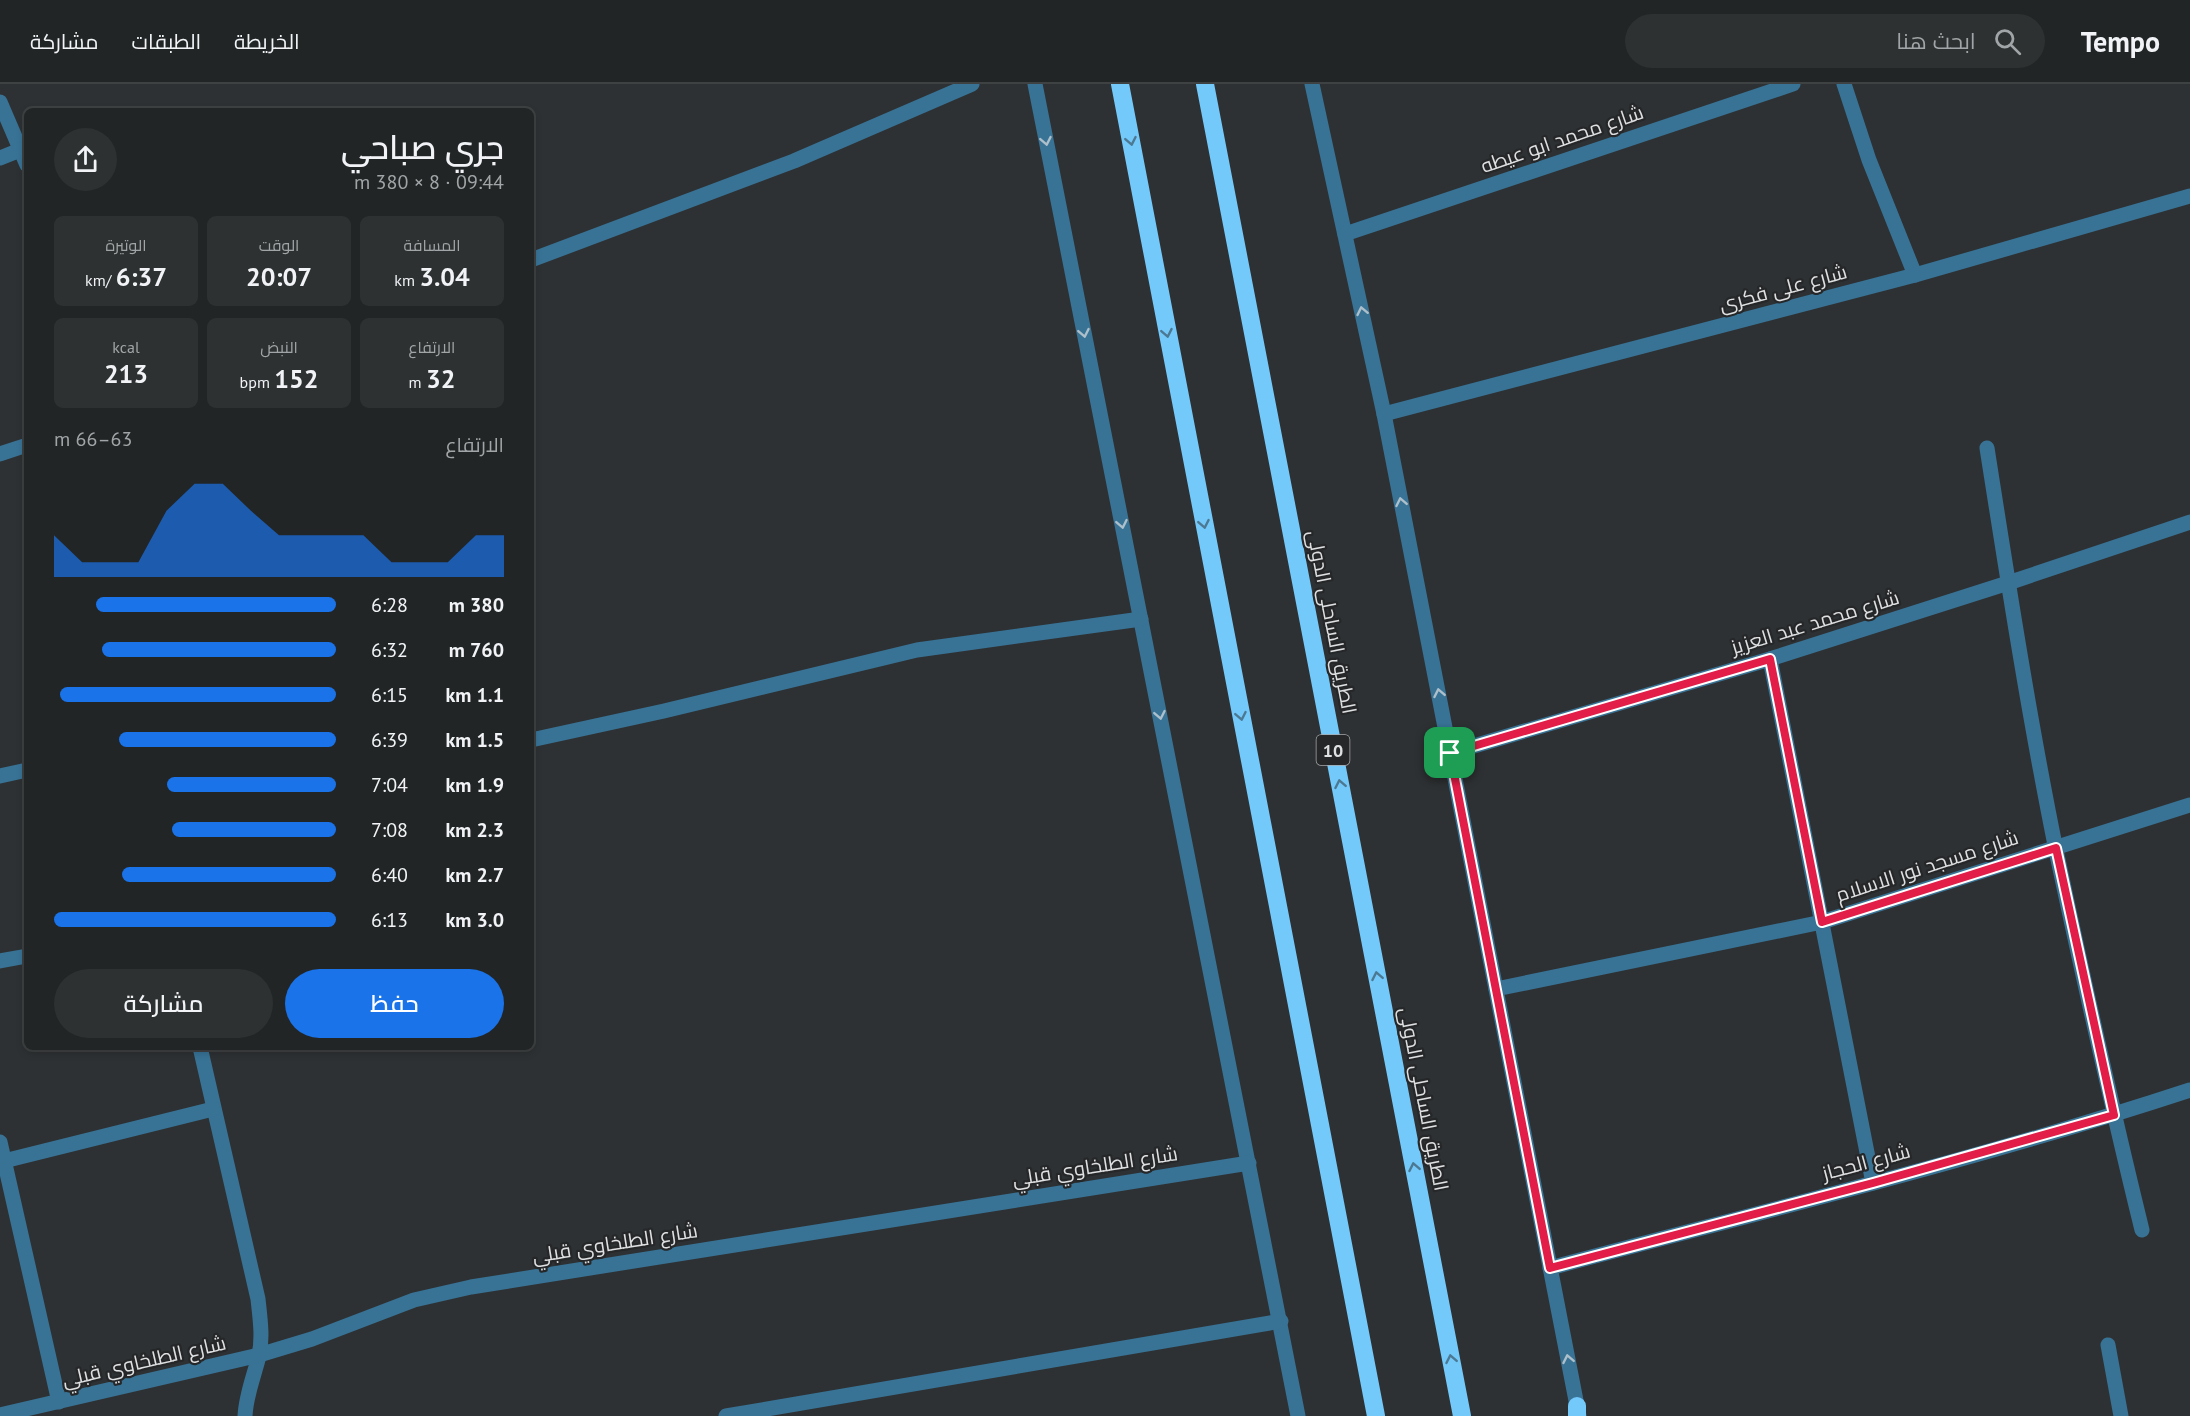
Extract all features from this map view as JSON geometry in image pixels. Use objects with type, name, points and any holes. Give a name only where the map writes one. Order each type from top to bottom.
[{"type":"highway","points":[[1120,84],[1376,1416]]},
{"type":"highway","name":"الطريق الساحلى الدولى","points":[[1205,84],[1462,1416]]},
{"type":"street","points":[[534,259],[794,161],[972,84]]},
{"type":"street","points":[[1035,84],[1298,1416]]},
{"type":"street","points":[[1312,84],[1384,414],[1578,1413]]},
{"type":"street","name":"شارع محمد ابو عيطه","points":[[1345,234],[1793,84]]},
{"type":"street","points":[[1844,84],[1869,160],[1915,275]]},
{"type":"street","points":[[0,102],[24,159]]},
{"type":"street","points":[[0,158],[20,150]]},
{"type":"street","name":"شارع على فكرى","points":[[1384,414],[1915,275],[2190,196]]},
{"type":"street","points":[[0,454],[24,446]]},
{"type":"street","points":[[1987,448],[2008,583],[2056,848],[2114,1115],[2142,1230]]},
{"type":"street","name":"شارع محمد عبد العزيز","points":[[1450,753],[1770,659],[2190,522]]},
{"type":"street","points":[[534,739],[917,650],[1141,619]]},
{"type":"street","points":[[1770,659],[1873,1183]]},
{"type":"street","points":[[0,776],[24,771]]},
{"type":"street","name":"شارع مسجد نور الاسلام","points":[[1496,989],[1822,922],[2190,805]]},
{"type":"street","points":[[0,961],[24,957]]},
{"type":"street","points":[[201,1050],[258,1299],[261,1328],[259,1355],[250,1384],[245,1416]]},
{"type":"street","name":"شارع الحجاز","points":[[1550,1268],[1873,1183],[2114,1115],[2190,1090]]},
{"type":"street","points":[[4,1161],[213,1109]]},
{"type":"street","points":[[0,1142],[59,1402]]},
{"type":"street","name":"شارع الطلخاوي قبلي","points":[[0,1415],[259,1355],[414,1300],[471,1287],[1249,1163]]},
{"type":"street","points":[[726,1416],[1281,1321]]},
{"type":"street","points":[[2108,1345],[2121,1416]]},
{"type":"route","points":[[1770,659],[1822,922],[2056,848],[2114,1115],[1873,1183],[1550,1268],[1450,753],[1770,659]]}]
